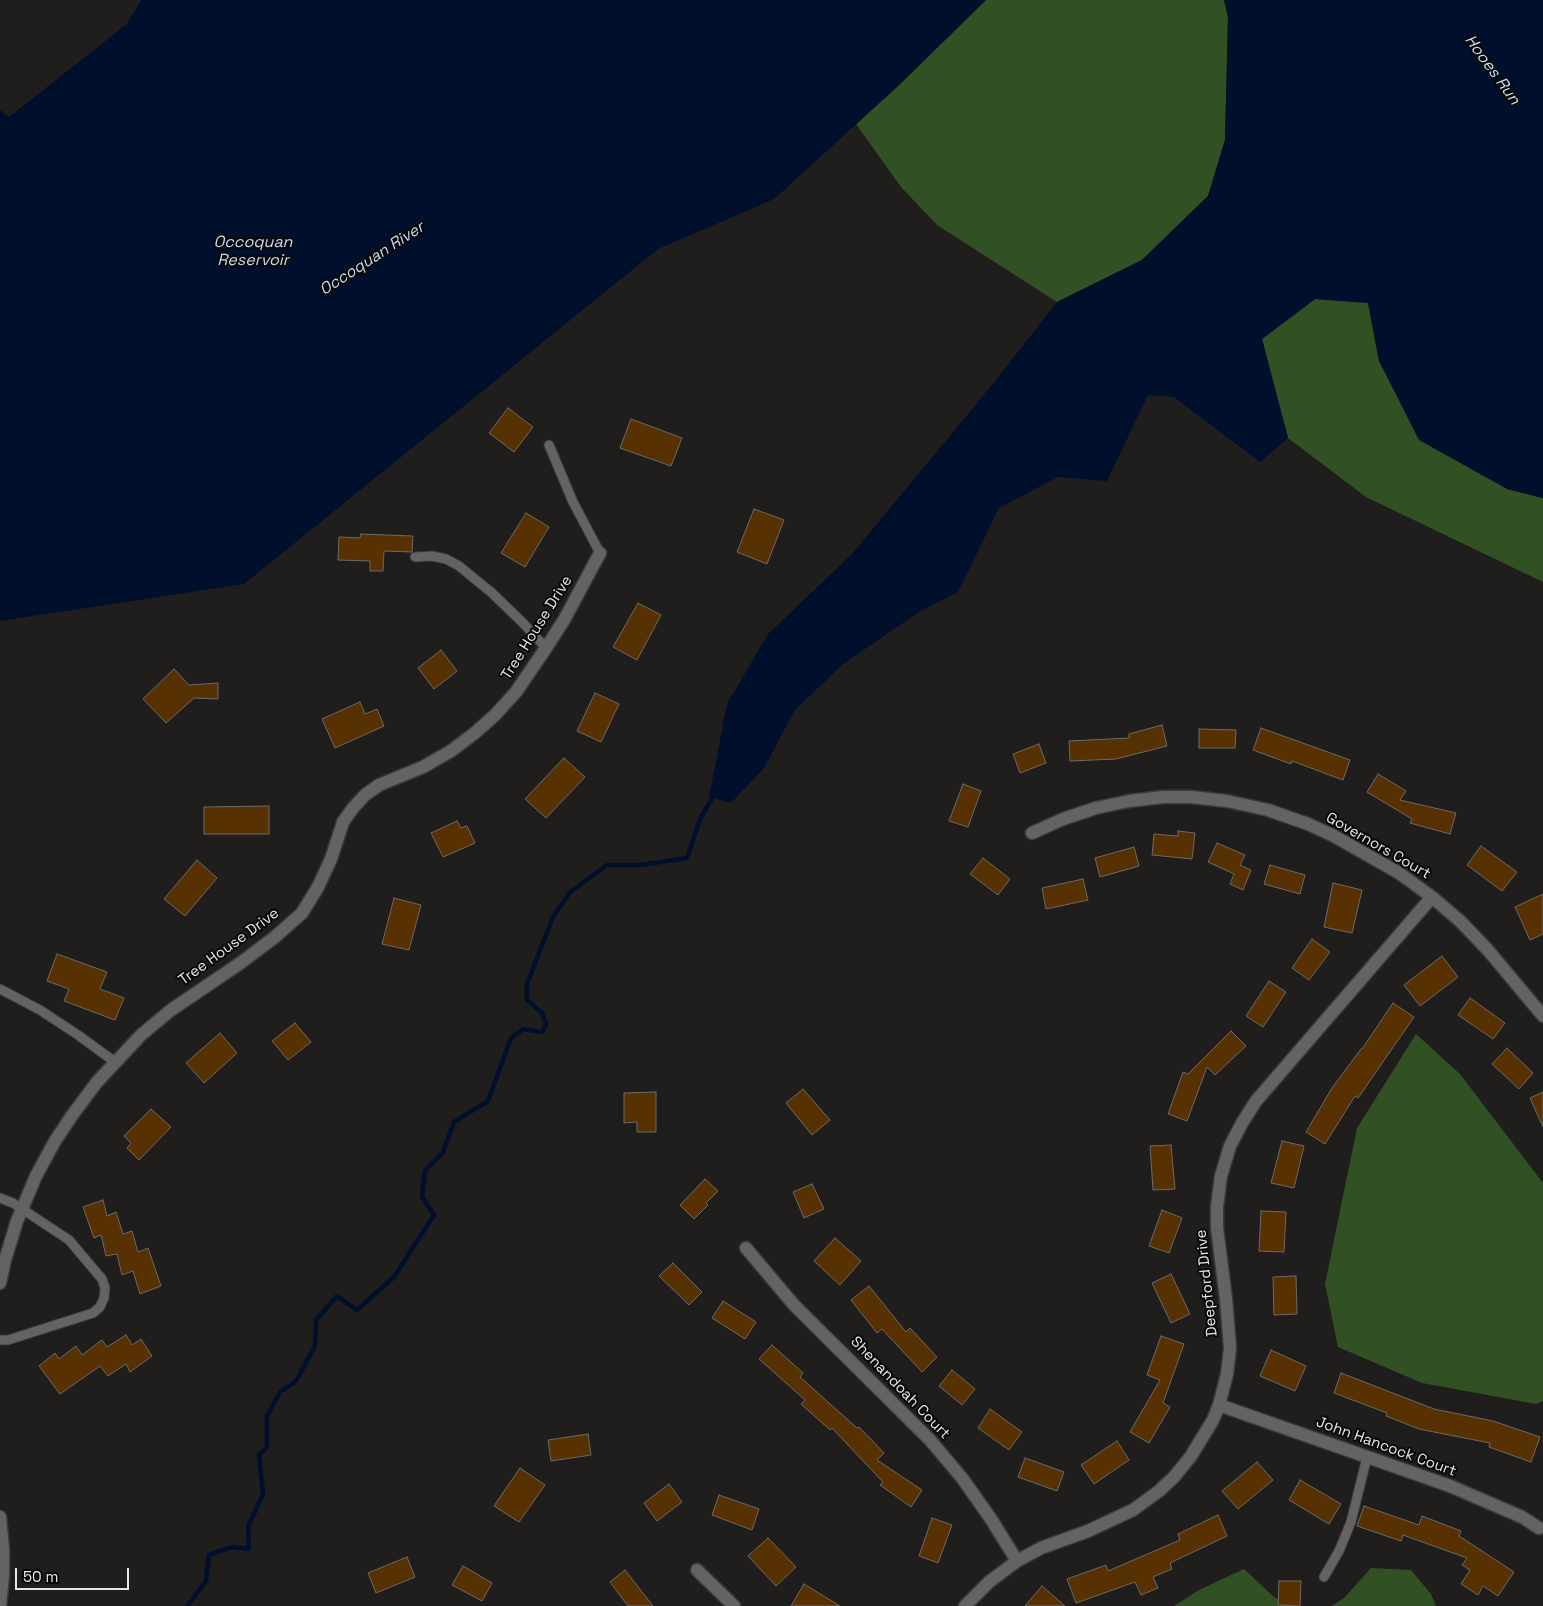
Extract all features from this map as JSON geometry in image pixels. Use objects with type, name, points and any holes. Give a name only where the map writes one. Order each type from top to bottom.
[{"type":"street","name":"Tree House Drive","points":[[0,1283],[5,1260],[22,1209],[36,1176],[55,1141],[73,1114],[115,1062],[141,1035],[171,1010],[239,964],[275,937],[302,913],[318,887],[331,859],[344,822],[365,795],[379,785],[424,766],[451,751],[495,716],[516,692],[546,648],[564,620],[600,553]]},
{"type":"street","name":"Governors Court","points":[[1032,833],[1080,814],[1129,801],[1164,797],[1191,797],[1227,801],[1268,810],[1308,824],[1334,836],[1399,873],[1432,897],[1460,921],[1487,949],[1543,1016]]},
{"type":"street","name":"Deepford Drive","points":[[965,1606],[989,1582],[1041,1548],[1133,1510],[1159,1491],[1192,1456],[1219,1405],[1227,1374],[1230,1348],[1217,1228],[1217,1207],[1221,1176],[1230,1146],[1256,1101],[1432,897]]},
{"type":"street","name":"Shenandoah Court","points":[[746,1248],[794,1305],[930,1440],[962,1478],[991,1519],[1017,1562]]},
{"type":"street","name":"John Hancock Court","points":[[1219,1405],[1450,1486],[1540,1528]]},
{"type":"street","points":[[0,1517],[3,1557],[0,1606]]},
{"type":"street","points":[[697,1570],[734,1606]]},
{"type":"lane","points":[[548,445],[573,502],[600,553]]},
{"type":"lane","points":[[415,557],[432,556],[446,559],[459,566],[524,623],[546,648]]},
{"type":"lane","points":[[0,989],[48,1015],[115,1062]]},
{"type":"lane","points":[[0,1198],[22,1209],[69,1240],[102,1279],[105,1288],[104,1298],[100,1306],[93,1313],[8,1340],[0,1340]]},
{"type":"lane","points":[[1324,1577],[1339,1551],[1351,1522],[1367,1457]]},
{"type":"green space","points":[[986,0],[1224,0],[1228,17],[1225,140],[1208,196],[1142,260],[1057,302],[937,225],[901,187],[856,124],[897,87]]},
{"type":"green space","points":[[1315,299],[1368,303],[1379,361],[1507,489],[1543,498],[1543,582],[1366,497],[1288,438],[1262,339]]},
{"type":"green space","points":[[1416,1034],[1460,1074],[1543,1183],[1543,1401],[1536,1404],[1422,1383],[1338,1347],[1325,1284],[1357,1128]]},
{"type":"green space","points":[[1371,1568],[1411,1570],[1431,1594],[1436,1606],[1332,1606],[1344,1598]]},
{"type":"green space","points":[[1244,1569],[1274,1597],[1292,1606],[1174,1606],[1199,1590]]},
{"type":"water","name":"Occoquan Reservoir","points":[[141,0],[986,0],[897,87],[774,199],[658,249],[244,584],[0,621],[0,110],[9,117],[127,24]]},
{"type":"water","name":"Hooes Run","points":[[1224,0],[1543,0],[1543,498],[1507,489],[1419,440],[1379,361],[1368,303],[1315,299],[1262,339],[1288,438],[1260,462],[1174,397],[1148,395],[1107,481],[1058,477],[999,508],[958,592],[919,612],[843,664],[795,710],[764,768],[731,803],[709,797],[727,704],[768,634],[852,554],[992,385],[1057,302],[1142,260],[1208,196],[1225,140],[1228,17]]},
{"type":"building","points":[[508,408],[533,427],[514,452],[489,433]]},
{"type":"building","points":[[631,419],[682,438],[671,466],[620,448]]},
{"type":"building","points":[[754,509],[784,520],[767,564],[737,552]]},
{"type":"building","points":[[526,513],[549,527],[525,567],[501,553]]},
{"type":"building","points":[[361,534],[413,536],[412,552],[384,551],[383,571],[370,571],[370,561],[338,560],[339,537],[360,538]]},
{"type":"building","points":[[638,603],[661,615],[637,660],[613,647]]},
{"type":"building","points":[[441,650],[457,671],[434,689],[418,668]]},
{"type":"building","points":[[174,669],[189,685],[218,683],[218,699],[194,698],[166,723],[143,699]]},
{"type":"building","points":[[595,693],[619,704],[601,742],[577,731]]},
{"type":"building","points":[[360,702],[365,714],[377,709],[384,726],[335,748],[322,719]]},
{"type":"building","points":[[1162,725],[1167,746],[1116,759],[1070,761],[1069,741],[1129,738],[1129,734]]},
{"type":"building","points":[[1261,728],[1350,760],[1343,780],[1292,761],[1291,764],[1253,750]]},
{"type":"building","points":[[1199,729],[1236,730],[1235,748],[1199,748]]},
{"type":"building","points":[[1039,744],[1046,763],[1020,773],[1013,754]]},
{"type":"building","points":[[564,758],[585,777],[546,818],[525,799]]},
{"type":"building","points":[[1378,774],[1406,791],[1400,800],[1456,813],[1450,834],[1410,823],[1412,819],[1367,792]]},
{"type":"building","points":[[963,784],[981,791],[968,827],[949,821]]},
{"type":"building","points":[[269,806],[269,834],[204,834],[204,807]]},
{"type":"building","points":[[457,821],[461,828],[467,826],[475,843],[443,857],[431,833]]},
{"type":"building","points":[[1178,831],[1195,833],[1192,859],[1152,855],[1154,834],[1178,836]]},
{"type":"building","points":[[1217,843],[1245,855],[1240,865],[1251,870],[1243,890],[1230,884],[1234,874],[1208,862]]},
{"type":"building","points":[[1481,846],[1517,872],[1502,891],[1467,865]]},
{"type":"building","points":[[1134,847],[1139,866],[1100,877],[1095,858]]},
{"type":"building","points":[[983,858],[1010,879],[998,895],[970,874]]},
{"type":"building","points":[[197,860],[217,878],[185,916],[164,899]]},
{"type":"building","points":[[1270,865],[1305,875],[1300,894],[1264,884]]},
{"type":"building","points":[[1083,879],[1088,900],[1046,909],[1042,888]]},
{"type":"building","points":[[1333,883],[1362,890],[1352,933],[1324,927]]},
{"type":"building","points":[[1543,894],[1543,934],[1530,940],[1515,907]]},
{"type":"building","points":[[394,898],[421,905],[409,950],[382,944]]},
{"type":"building","points":[[1312,939],[1330,952],[1309,980],[1292,968]]},
{"type":"building","points":[[57,954],[107,972],[100,989],[124,998],[115,1020],[64,1001],[69,989],[47,981]]},
{"type":"building","points":[[1442,956],[1458,977],[1420,1006],[1404,985]]},
{"type":"building","points":[[1269,981],[1286,992],[1263,1027],[1246,1016]]},
{"type":"building","points":[[1470,998],[1505,1023],[1493,1039],[1458,1015]]},
{"type":"building","points":[[1393,1003],[1414,1017],[1358,1098],[1355,1096],[1325,1144],[1306,1132],[1332,1088],[1362,1049]]},
{"type":"building","points":[[295,1023],[311,1042],[288,1060],[272,1041]]},
{"type":"building","points":[[1231,1031],[1246,1046],[1215,1075],[1207,1067],[1187,1121],[1168,1114],[1183,1072],[1188,1074]]},
{"type":"building","points":[[220,1033],[237,1053],[204,1083],[186,1063]]},
{"type":"building","points":[[1507,1048],[1533,1073],[1519,1089],[1492,1064]]},
{"type":"building","points":[[803,1089],[830,1120],[812,1135],[786,1103]]},
{"type":"building","points":[[656,1092],[656,1132],[637,1132],[637,1122],[624,1123],[624,1093]]},
{"type":"building","points":[[1543,1092],[1543,1127],[1530,1098]]},
{"type":"building","points":[[151,1109],[171,1127],[139,1160],[127,1148],[131,1143],[124,1136]]},
{"type":"building","points":[[1282,1141],[1304,1146],[1294,1188],[1271,1183]]},
{"type":"building","points":[[1171,1145],[1175,1189],[1153,1190],[1150,1146]]},
{"type":"building","points":[[705,1179],[718,1191],[706,1203],[708,1205],[694,1219],[680,1205]]},
{"type":"building","points":[[812,1184],[824,1209],[804,1218],[793,1192]]},
{"type":"building","points":[[103,1200],[107,1216],[116,1212],[123,1234],[132,1231],[138,1252],[148,1248],[161,1286],[140,1294],[133,1271],[122,1275],[117,1254],[106,1256],[101,1235],[94,1238],[83,1207]]},
{"type":"building","points":[[1162,1210],[1182,1218],[1169,1253],[1149,1246]]},
{"type":"building","points":[[1261,1211],[1286,1212],[1284,1252],[1259,1251]]},
{"type":"building","points":[[835,1238],[861,1261],[840,1285],[814,1261]]},
{"type":"building","points":[[673,1263],[702,1292],[689,1305],[659,1276]]},
{"type":"building","points":[[1171,1274],[1190,1314],[1171,1323],[1152,1283]]},
{"type":"building","points":[[1296,1276],[1297,1314],[1274,1315],[1273,1277]]},
{"type":"building","points":[[869,1286],[906,1332],[910,1328],[937,1357],[922,1372],[882,1329],[877,1333],[851,1300]]},
{"type":"building","points":[[723,1301],[756,1322],[745,1339],[712,1318]]},
{"type":"building","points":[[126,1335],[132,1345],[141,1339],[152,1356],[130,1372],[126,1364],[108,1376],[100,1366],[60,1394],[39,1366],[55,1353],[59,1359],[76,1346],[82,1355],[102,1340],[107,1347]]},
{"type":"building","points":[[1161,1336],[1184,1344],[1163,1403],[1170,1407],[1149,1443],[1130,1432],[1160,1380],[1147,1375]]},
{"type":"building","points":[[772,1345],[803,1373],[800,1377],[857,1428],[859,1427],[884,1453],[877,1460],[922,1490],[911,1507],[880,1485],[883,1482],[832,1428],[830,1430],[801,1404],[805,1400],[759,1359]]},
{"type":"building","points":[[1271,1350],[1306,1366],[1295,1391],[1260,1376]]},
{"type":"building","points":[[952,1370],[975,1389],[962,1405],[939,1386]]},
{"type":"building","points":[[1341,1373],[1434,1409],[1493,1421],[1540,1437],[1531,1462],[1489,1447],[1490,1443],[1419,1429],[1386,1416],[1387,1413],[1334,1393]]},
{"type":"building","points":[[990,1409],[1022,1432],[1009,1450],[978,1428]]},
{"type":"building","points":[[588,1434],[591,1455],[551,1461],[548,1440]]},
{"type":"building","points":[[1117,1441],[1129,1460],[1094,1484],[1081,1465]]},
{"type":"building","points":[[1025,1458],[1064,1472],[1057,1491],[1018,1477]]},
{"type":"building","points":[[1257,1462],[1273,1480],[1238,1509],[1222,1491]]},
{"type":"building","points":[[520,1468],[545,1485],[519,1522],[494,1506]]},
{"type":"building","points":[[1300,1480],[1341,1504],[1329,1524],[1289,1500]]},
{"type":"building","points":[[669,1484],[682,1502],[657,1521],[644,1503]]},
{"type":"building","points":[[719,1495],[759,1509],[752,1530],[712,1515]]},
{"type":"building","points":[[1364,1506],[1419,1525],[1422,1516],[1461,1531],[1459,1536],[1514,1572],[1498,1596],[1483,1586],[1478,1595],[1461,1584],[1470,1570],[1462,1565],[1467,1558],[1403,1535],[1401,1541],[1357,1526]]},
{"type":"building","points":[[1218,1515],[1227,1536],[1170,1563],[1172,1569],[1153,1577],[1158,1588],[1141,1595],[1135,1582],[1076,1603],[1067,1579],[1106,1565],[1108,1571],[1180,1540],[1178,1534]]},
{"type":"building","points":[[932,1518],[952,1525],[938,1563],[919,1556]]},
{"type":"building","points":[[768,1538],[796,1567],[776,1586],[748,1556]]},
{"type":"building","points":[[407,1557],[415,1577],[376,1593],[368,1573]]},
{"type":"building","points":[[463,1566],[492,1583],[482,1601],[452,1585]]},
{"type":"building","points":[[625,1570],[653,1606],[628,1606],[610,1582]]},
{"type":"building","points":[[1279,1581],[1301,1581],[1300,1606],[1278,1605]]},
{"type":"building","points":[[804,1584],[840,1606],[791,1606]]},
{"type":"building","points":[[1042,1586],[1065,1606],[1025,1606]]},
{"type":"waterway","points":[[187,1606],[206,1581],[209,1555],[232,1547],[249,1549],[248,1527],[263,1494],[259,1455],[267,1447],[267,1416],[280,1392],[296,1381],[315,1346],[316,1320],[337,1296],[357,1310],[394,1277],[434,1215],[422,1197],[425,1171],[443,1152],[454,1122],[488,1101],[511,1038],[523,1029],[542,1032],[546,1024],[542,1013],[527,1000],[527,984],[553,917],[570,892],[607,865],[640,865],[687,858],[700,819],[714,795]]},
{"type":"water label","name":"Occoquan River","points":[[372,259]]}]
